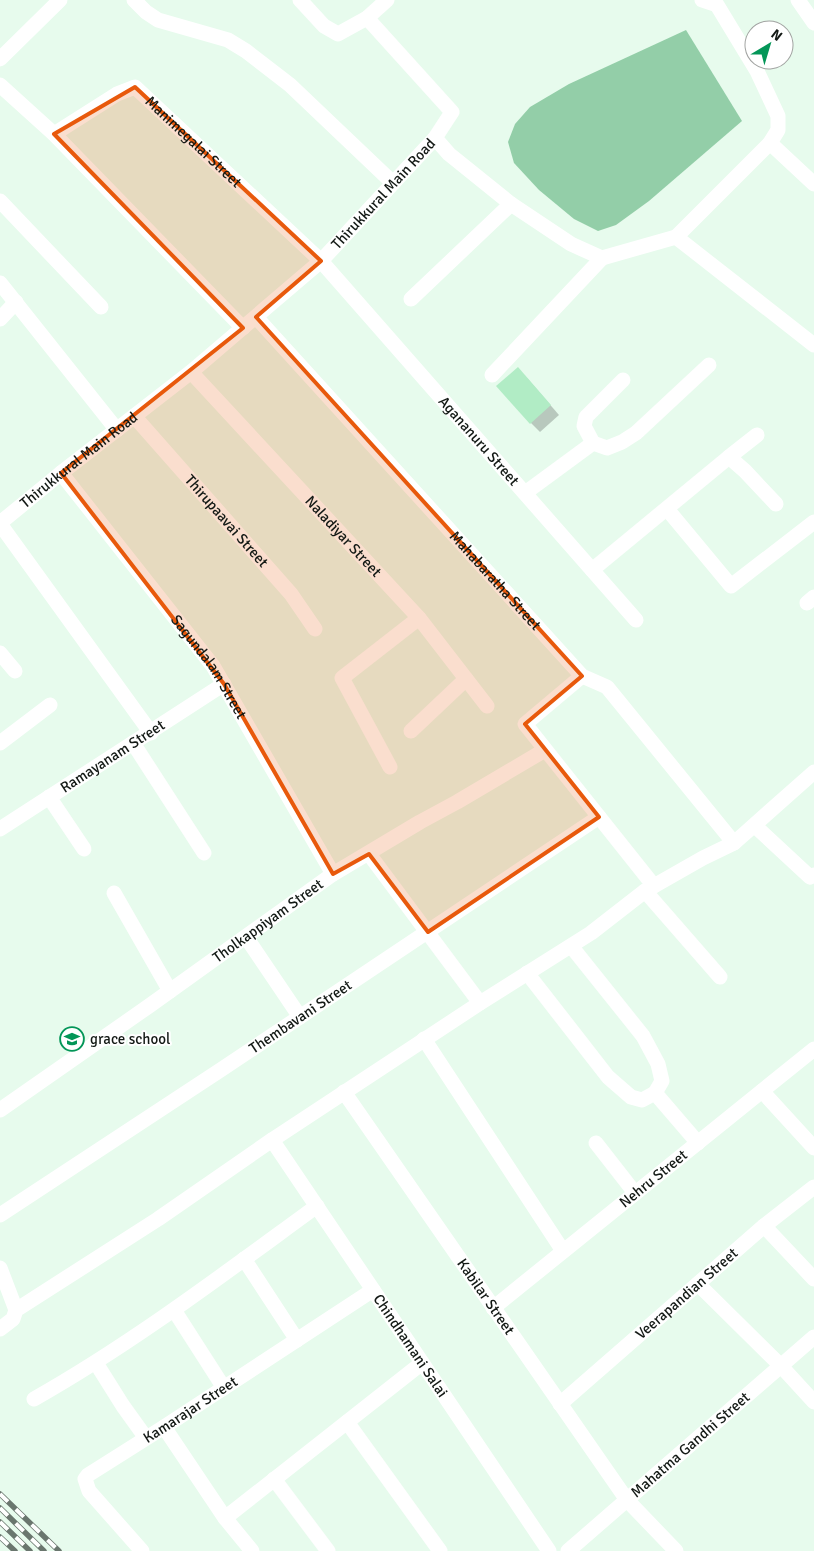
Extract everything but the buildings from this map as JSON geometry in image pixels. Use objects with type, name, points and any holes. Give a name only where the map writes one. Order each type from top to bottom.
[{"type":"street","points":[[0,59],[60,0]]},
{"type":"street","points":[[134,0],[146,12],[158,20],[228,40],[246,51],[290,85],[393,184]]},
{"type":"street","points":[[300,0],[324,26],[338,34],[367,18],[387,0]]},
{"type":"street","points":[[492,375],[602,258],[676,237],[770,143],[778,130],[778,116],[757,72],[717,5],[702,0]]},
{"type":"street","points":[[798,0],[814,23]]},
{"type":"street","points":[[367,18],[452,112],[435,138]]},
{"type":"street","points":[[0,85],[54,134],[243,328]]},
{"type":"street","name":"Manimegalai Street","points":[[54,134],[117,94],[135,87],[321,261]]},
{"type":"street","name":"Thirukkural Main Road","points":[[0,524],[61,473],[191,372],[321,261],[435,138],[449,154],[511,204],[571,244],[602,258]]},
{"type":"street","points":[[770,143],[814,184]]},
{"type":"street","points":[[0,201],[101,307]]},
{"type":"street","points":[[411,299],[511,204]]},
{"type":"street","points":[[676,237],[814,345]]},
{"type":"street","name":"Agananuru Street","points":[[321,261],[636,620]]},
{"type":"street","points":[[0,283],[117,430]]},
{"type":"street","points":[[0,319],[16,302]]},
{"type":"street","name":"Mahabaratha Street","points":[[256,317],[582,676],[607,688],[734,843]]},
{"type":"street","points":[[623,380],[586,417],[584,426],[592,443],[607,448],[622,442],[636,433],[709,365]]},
{"type":"street","name":"Naladiyar Street","points":[[191,372],[419,618],[487,706]]},
{"type":"street","name":"Thirupaavai Street","points":[[134,416],[291,594],[315,629]]},
{"type":"street","points":[[592,570],[757,436]]},
{"type":"street","points":[[525,493],[592,443]]},
{"type":"street","points":[[729,457],[776,504]]},
{"type":"street","name":"Sagundalam Street","points":[[61,473],[213,666],[333,874]]},
{"type":"street","points":[[667,509],[731,586],[814,522]]},
{"type":"street","points":[[0,524],[151,733]]},
{"type":"street","points":[[390,767],[342,678],[419,618]]},
{"type":"street","points":[[0,653],[15,671]]},
{"type":"street","points":[[582,676],[525,724],[600,816],[649,888],[720,977]]},
{"type":"street","points":[[411,731],[466,679]]},
{"type":"street","name":"Ramayanam Street","points":[[0,829],[224,684]]},
{"type":"street","points":[[0,743],[50,705]]},
{"type":"street","points":[[133,743],[204,853]]},
{"type":"street","name":"Tholkappiyam Street","points":[[0,1110],[333,874],[546,750]]},
{"type":"street","points":[[0,1329],[13,1319],[16,1310],[158,1219],[344,1092],[571,946],[649,888],[734,843],[814,772]]},
{"type":"street","points":[[50,797],[84,849]]},
{"type":"street","name":"Thembavani Street","points":[[0,1215],[600,816]]},
{"type":"street","points":[[755,826],[810,877],[814,874]]},
{"type":"street","points":[[369,854],[480,1003]]},
{"type":"street","points":[[114,893],[170,991]]},
{"type":"street","points":[[246,937],[300,1017]]},
{"type":"street","points":[[527,973],[608,1077],[630,1097],[642,1100],[655,1093],[662,1081],[658,1064],[643,1036],[571,946]]},
{"type":"street","points":[[424,1040],[564,1251]]},
{"type":"street","name":"Nehru Street","points":[[493,1308],[814,1049]]},
{"type":"street","points":[[762,1091],[814,1148]]},
{"type":"street","name":"Kabilar Street","points":[[344,1092],[627,1500],[676,1551]]},
{"type":"street","points":[[655,1093],[698,1143]]},
{"type":"street","name":"Chindhamani Salai","points":[[272,1140],[549,1551]]},
{"type":"street","points":[[596,1144],[635,1194]]},
{"type":"street","name":"Veerapandian Street","points":[[560,1404],[764,1226],[814,1187]]},
{"type":"street","points":[[34,1399],[96,1363],[174,1310],[317,1206]]},
{"type":"street","points":[[764,1226],[814,1279]]},
{"type":"street","points":[[244,1259],[297,1340]]},
{"type":"street","points":[[0,1268],[16,1310]]},
{"type":"street","points":[[698,1284],[781,1366],[814,1402]]},
{"type":"street","name":"Kamarajar Street","points":[[142,1551],[89,1491],[85,1479],[92,1472],[373,1290]]},
{"type":"street","points":[[174,1310],[224,1388]]},
{"type":"street","name":"Mahatma Gandhi Street","points":[[568,1551],[814,1338]]},
{"type":"street","points":[[96,1363],[146,1438]]},
{"type":"street","points":[[225,1518],[422,1363]]},
{"type":"street","points":[[347,1422],[437,1550]]},
{"type":"street","points":[[164,1427],[225,1518],[252,1551]]},
{"type":"street","points":[[274,1479],[328,1551]]},
{"type":"highlighted area","points":[[135,87],[321,261],[256,317],[582,676],[525,724],[599,817],[428,932],[369,854],[333,874],[224,684],[61,473],[243,328],[54,134]]},
{"type":"shaded area","points":[[686,30],[742,121],[649,201],[616,225],[598,231],[574,219],[539,190],[514,163],[508,142],[515,124],[530,107],[569,84]]},
{"type":"railway","points":[[0,1494],[59,1551]]},
{"type":"railway","points":[[0,1508],[44,1551]]},
{"type":"railway","points":[[0,1522],[30,1551]]},
{"type":"railway","points":[[0,1537],[15,1551]]},
{"type":"place","name":"grace school","points":[[72,1039]]}]
